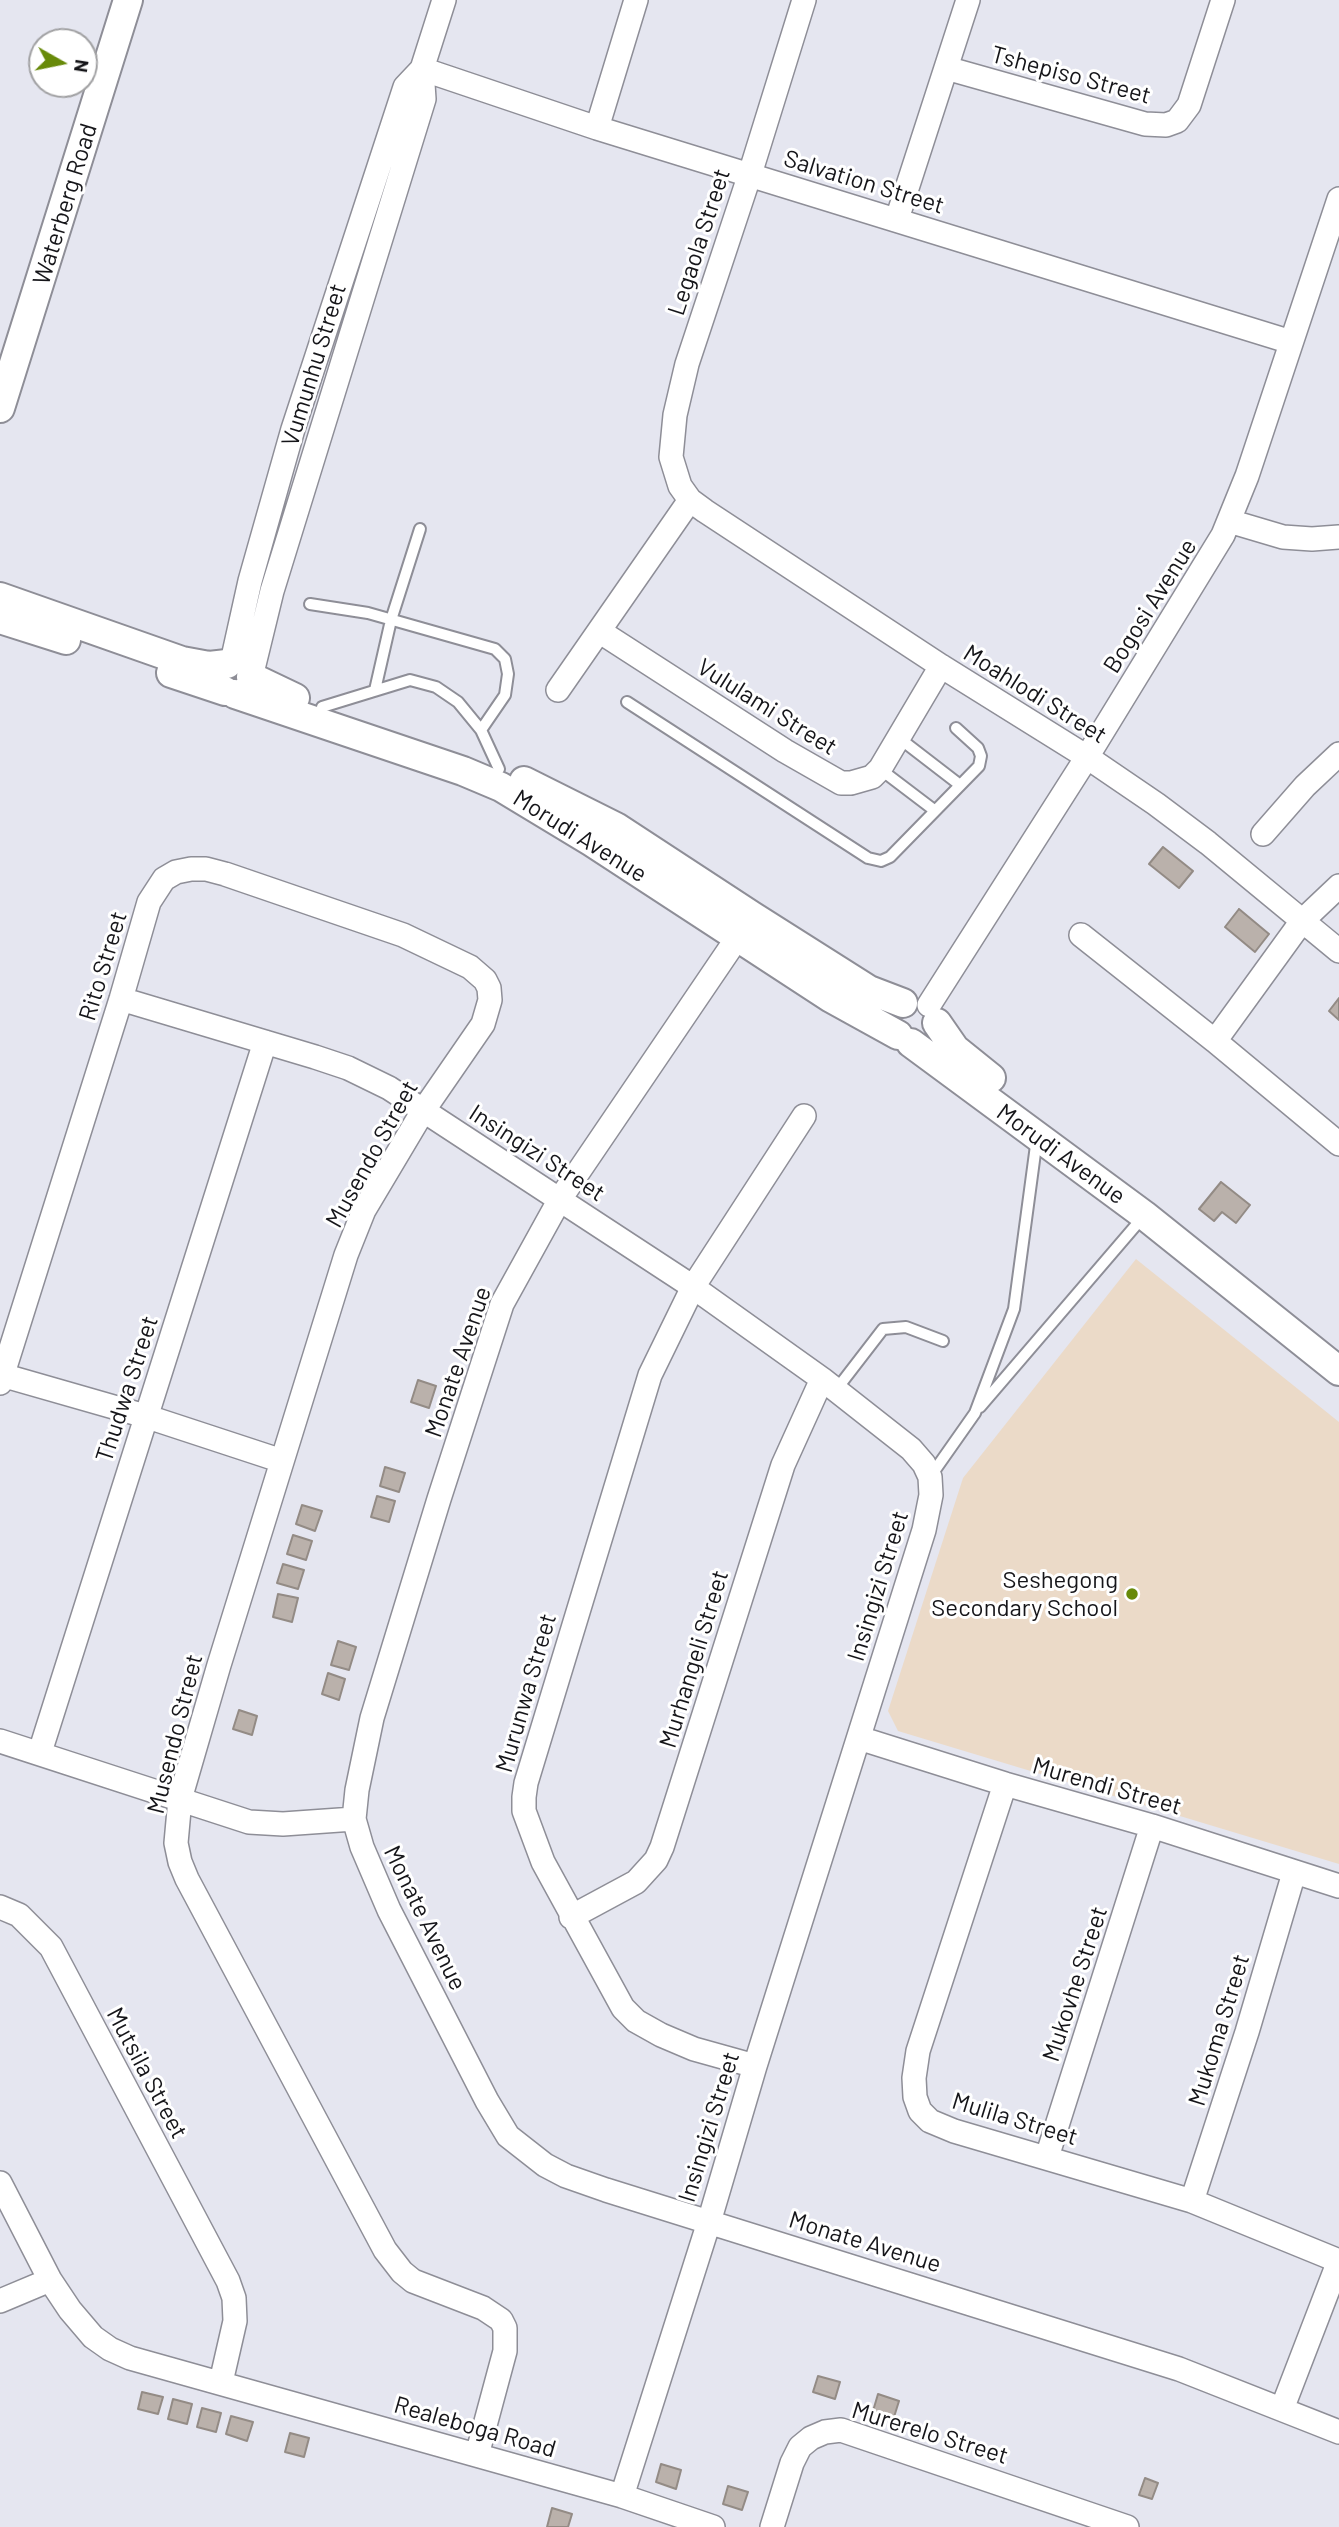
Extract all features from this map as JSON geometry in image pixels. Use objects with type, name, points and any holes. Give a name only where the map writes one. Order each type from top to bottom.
[{"type":"street","name":"Waterberg Road","points":[[0,408],[128,0]]},
{"type":"street","name":"Vumunhu Street","points":[[234,677],[271,592],[424,99],[422,69],[444,0]]},
{"type":"street","points":[[597,128],[636,0]]},
{"type":"street","name":"Legaola Street","points":[[690,500],[680,486],[671,457],[675,415],[687,364],[804,0]]},
{"type":"street","points":[[897,219],[968,0]]},
{"type":"street","name":"Tshepiso Street","points":[[946,68],[1145,124],[1166,125],[1177,121],[1189,105],[1223,0]]},
{"type":"street","name":"Salvation Street","points":[[422,69],[597,128],[1291,342]]},
{"type":"street","name":"Bogosi Avenue","points":[[923,1010],[1087,757],[1214,553],[1247,476],[1339,198]]},
{"type":"street","points":[[558,690],[690,500]]},
{"type":"street","name":"Moahlodi Street","points":[[690,500],[941,666],[1087,757],[1208,843],[1339,951]]},
{"type":"street","points":[[1229,521],[1283,537],[1312,540],[1339,537]]},
{"type":"street","name":"Morudi Avenue","points":[[0,597],[182,661],[209,666],[501,788],[744,927],[869,990],[923,1010],[963,1057],[1041,1118],[1144,1215]]},
{"type":"street","name":"Morudi Avenue","points":[[0,619],[234,677],[427,740],[499,769],[616,827],[831,998],[905,1039],[1144,1215],[1339,1371]]},
{"type":"street","name":"Vululami Street","points":[[599,631],[829,778],[841,783],[851,783],[872,777],[880,769]]},
{"type":"street","points":[[880,769],[941,666]]},
{"type":"street","points":[[1264,834],[1305,786],[1339,754]]},
{"type":"street","name":"Rito Street","points":[[1,1379],[149,902],[163,879],[176,872],[191,869],[206,869],[225,874],[379,926],[470,967]]},
{"type":"street","points":[[1214,1041],[1302,921],[1339,886]]},
{"type":"street","name":"Monate Avenue","points":[[744,927],[560,1199],[502,1304],[372,1718],[355,1819],[362,1847],[389,1910],[508,2136],[525,2151],[566,2176],[1179,2369],[1339,2432]]},
{"type":"street","points":[[1081,935],[1339,1144]]},
{"type":"street","name":"Musendo Street","points":[[470,967],[485,980],[489,988],[490,1000],[483,1024],[423,1111],[354,1233],[219,1665],[180,1799],[176,1843],[187,1879],[385,2250],[402,2272],[413,2281],[483,2308],[501,2320],[505,2328],[505,2351],[477,2455]]},
{"type":"street","name":"Insingizi Street","points":[[121,999],[348,1068],[389,1088],[694,1287],[829,1385],[911,1449],[930,1476],[931,1495],[925,1530],[622,2496]]},
{"type":"street","points":[[898,1008],[923,1010],[931,1036],[918,1043],[905,1039],[894,1021],[898,1008]]},
{"type":"street","name":"Thudwa Street","points":[[40,1752],[265,1042]]},
{"type":"street","name":"Murunwa Street","points":[[755,2066],[694,2049],[661,2035],[636,2021],[623,2008],[543,1862],[524,1811],[526,1783],[650,1376],[694,1287],[804,1115]]},
{"type":"street","points":[[1,1379],[145,1416],[282,1461]]},
{"type":"street","name":"Murhangeli Street","points":[[571,1917],[636,1882],[656,1860],[783,1465],[829,1385]]},
{"type":"street","name":"Murendi Street","points":[[859,1738],[1152,1826],[1339,1886]]},
{"type":"street","points":[[0,1741],[249,1822],[283,1824],[355,1819]]},
{"type":"street","name":"Mulila Street","points":[[1005,1784],[918,2051],[914,2078],[915,2097],[920,2111],[930,2121],[954,2131],[1192,2201],[1339,2261]]},
{"type":"street","name":"Mukovhe Street","points":[[1047,2157],[1152,1826]]},
{"type":"street","name":"Mukoma Street","points":[[1192,2201],[1247,2032],[1294,1873]]},
{"type":"street","name":"Mutsila Street","points":[[0,1907],[19,1915],[51,1947],[228,2281],[234,2298],[235,2321],[221,2382]]},
{"type":"street","name":"Realeboga Road","points":[[0,2183],[50,2280],[86,2328],[110,2349],[130,2358],[622,2496],[713,2527]]},
{"type":"street","points":[[1282,2409],[1339,2261]]},
{"type":"street","points":[[0,2301],[50,2280]]},
{"type":"street","name":"Murerelo Street","points":[[772,2527],[800,2447],[825,2432],[841,2430],[1127,2527]]},
{"type":"lane","points":[[374,690],[391,620],[420,529]]},
{"type":"lane","points":[[310,604],[368,613],[495,649],[505,659],[508,674],[505,695],[481,730]]},
{"type":"lane","points":[[322,707],[410,680],[436,687],[458,702],[481,730],[499,769]]},
{"type":"lane","points":[[627,702],[868,858],[881,861],[890,857],[979,765],[981,756],[978,748],[956,728]]},
{"type":"lane","points":[[899,738],[960,785]]},
{"type":"lane","points":[[880,769],[934,810]]},
{"type":"lane","points":[[975,1413],[1014,1309],[1037,1136]]},
{"type":"lane","points":[[930,1476],[975,1413],[1144,1215]]},
{"type":"lane","points":[[829,1385],[883,1329],[906,1327],[943,1341]]},
{"type":"shaded area","name":"Seshegong Secondary School","points":[[1136,1259],[1339,1422],[1339,1864],[898,1731],[888,1711],[963,1478]]},
{"type":"building","points":[[1163,847],[1193,871],[1179,888],[1149,864]]},
{"type":"building","points":[[1239,909],[1269,934],[1255,952],[1225,927]]},
{"type":"building","points":[[1339,998],[1339,1020],[1329,1011]]},
{"type":"building","points":[[1221,1182],[1250,1205],[1236,1223],[1222,1212],[1214,1221],[1199,1209]]},
{"type":"building","points":[[418,1380],[436,1386],[429,1408],[411,1402]]},
{"type":"building","points":[[385,1467],[405,1473],[399,1492],[380,1486]]},
{"type":"building","points":[[377,1496],[395,1501],[389,1522],[371,1517]]},
{"type":"building","points":[[302,1505],[322,1511],[315,1531],[296,1524]]},
{"type":"building","points":[[293,1535],[312,1541],[306,1560],[287,1554]]},
{"type":"building","points":[[283,1564],[304,1570],[298,1589],[277,1583]]},
{"type":"building","points":[[278,1594],[298,1598],[292,1622],[273,1617]]},
{"type":"building","points":[[338,1641],[356,1647],[349,1670],[331,1665]]},
{"type":"building","points":[[328,1673],[345,1679],[339,1700],[322,1694]]},
{"type":"building","points":[[239,1710],[257,1716],[252,1735],[233,1729]]},
{"type":"building","points":[[818,2376],[840,2382],[835,2399],[813,2392]]},
{"type":"building","points":[[142,2392],[163,2397],[158,2414],[138,2409]]},
{"type":"building","points":[[878,2394],[899,2401],[894,2417],[873,2411]]},
{"type":"building","points":[[173,2399],[192,2404],[187,2424],[168,2419]]},
{"type":"building","points":[[202,2408],[221,2413],[216,2432],[197,2427]]},
{"type":"building","points":[[231,2416],[253,2422],[247,2441],[226,2434]]},
{"type":"building","points":[[290,2433],[309,2438],[304,2457],[285,2452]]},
{"type":"building","points":[[661,2464],[681,2470],[676,2489],[656,2482]]},
{"type":"building","points":[[1145,2478],[1158,2483],[1152,2499],[1139,2495]]},
{"type":"building","points":[[728,2486],[748,2492],[742,2510],[723,2504]]},
{"type":"building","points":[[552,2508],[572,2514],[568,2527],[547,2527]]},
{"type":"place","name":"Seshegong Secondary School","points":[[1132,1594]]}]
